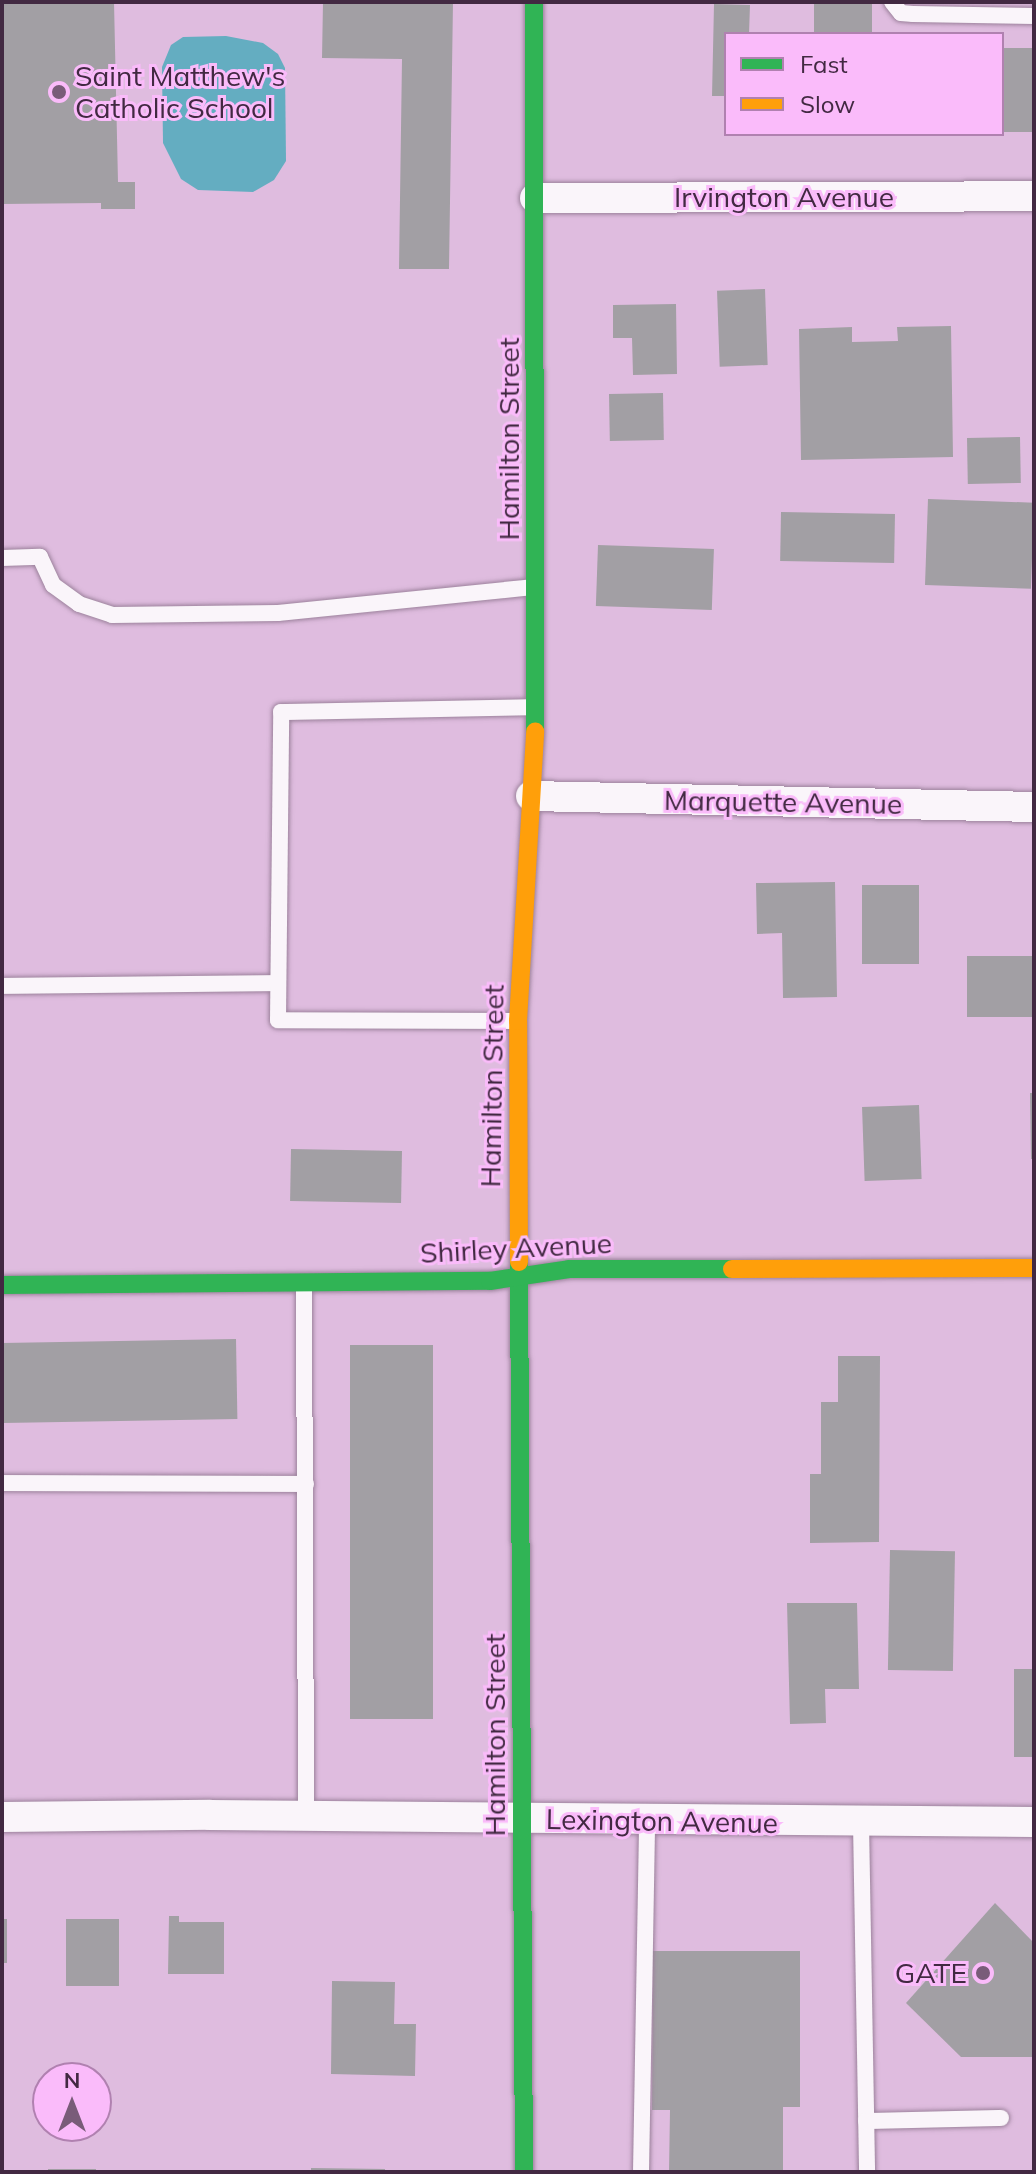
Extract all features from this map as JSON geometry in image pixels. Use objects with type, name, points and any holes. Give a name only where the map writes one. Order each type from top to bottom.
[{"type":"street","name":"Hamilton Street","points":[[524,2172],[518,1021],[536,707],[534,2]]},
{"type":"street","name":"Irvington Avenue","points":[[535,198],[1034,196]]},
{"type":"street","name":"Marquette Avenue","points":[[531,796],[1034,807]]},
{"type":"street","name":"Shirley Avenue","points":[[2,1285],[490,1281],[569,1269],[1034,1268]]},
{"type":"street","name":"Lexington Avenue","points":[[2,1817],[306,1816],[861,1823],[1034,1822]]},
{"type":"lane","points":[[892,2],[901,13],[1034,16]]},
{"type":"lane","points":[[2,558],[40,557],[53,585],[79,604],[112,615],[278,613],[537,586]]},
{"type":"lane","points":[[518,1021],[278,1020],[281,712],[536,707]]},
{"type":"lane","points":[[2,986],[277,983]]},
{"type":"lane","points":[[304,1283],[306,1816]]},
{"type":"lane","points":[[2,1483],[306,1484]]},
{"type":"lane","points":[[641,2172],[647,1821]]},
{"type":"lane","points":[[861,1823],[867,2172]]},
{"type":"lane","points":[[866,2121],[1001,2118]]},
{"type":"water","points":[[226,36],[263,43],[278,54],[285,68],[286,161],[274,180],[253,192],[198,190],[181,179],[163,143],[162,67],[171,45],[183,37]]},
{"type":"building","name":"Saint Matthew's Catholic School","points":[[2,2],[114,2],[118,182],[135,182],[135,209],[101,209],[101,203],[2,204]]},
{"type":"building","points":[[323,2],[453,2],[449,269],[399,269],[402,59],[322,58]]},
{"type":"building","points":[[814,2],[872,2],[872,32],[814,32]]},
{"type":"building","points":[[714,4],[750,5],[749,32],[724,32],[724,96],[712,96]]},
{"type":"building","points":[[1004,48],[1034,48],[1034,132],[1004,132]]},
{"type":"building","points":[[765,289],[768,365],[720,367],[717,291]]},
{"type":"building","points":[[676,304],[677,374],[633,375],[632,338],[613,338],[613,305]]},
{"type":"building","points":[[951,326],[953,457],[801,460],[799,329],[852,327],[852,342],[898,341],[897,327]]},
{"type":"building","points":[[663,393],[664,440],[610,441],[609,394]]},
{"type":"building","points":[[1020,437],[1021,483],[968,484],[967,438]]},
{"type":"building","points":[[928,499],[1034,503],[1031,589],[925,585]]},
{"type":"building","points":[[781,512],[895,514],[894,563],[780,561]]},
{"type":"building","points":[[598,545],[714,549],[712,610],[596,606]]},
{"type":"building","points":[[835,882],[837,997],[783,998],[782,933],[757,934],[756,883]]},
{"type":"building","points":[[862,885],[919,885],[919,964],[862,964]]},
{"type":"building","points":[[967,956],[1034,956],[1034,1017],[967,1017]]},
{"type":"building","points":[[1030,1093],[1034,1093],[1034,1159],[1031,1159]]},
{"type":"building","points":[[919,1105],[922,1179],[865,1181],[862,1107]]},
{"type":"building","points":[[291,1149],[402,1151],[401,1203],[290,1201]]},
{"type":"building","points":[[236,1339],[237,1419],[3,1423],[2,1343]]},
{"type":"building","points":[[350,1345],[433,1345],[433,1719],[350,1719]]},
{"type":"building","points":[[838,1356],[880,1356],[879,1542],[810,1543],[810,1474],[821,1474],[821,1402],[838,1402]]},
{"type":"building","points":[[890,1550],[955,1551],[953,1671],[888,1670]]},
{"type":"building","points":[[787,1603],[857,1603],[859,1689],[825,1689],[826,1723],[790,1724]]},
{"type":"building","points":[[1014,1669],[1034,1669],[1034,1757],[1014,1757]]},
{"type":"building","name":"GATE","points":[[995,1903],[1034,1943],[1034,2057],[961,2057],[906,2003]]},
{"type":"building","points":[[169,1916],[179,1916],[179,1922],[224,1922],[224,1974],[168,1974]]},
{"type":"building","points":[[2,1919],[7,1919],[7,1963],[2,1963]]},
{"type":"building","points":[[66,1919],[119,1919],[119,1986],[66,1986]]},
{"type":"building","points":[[653,1951],[800,1951],[800,2107],[783,2107],[783,2172],[669,2172],[670,2110],[652,2110]]},
{"type":"building","points":[[332,1981],[395,1982],[394,2024],[416,2024],[415,2076],[331,2074]]},
{"type":"building","points":[[311,2168],[385,2169],[385,2172],[311,2172]]},
{"type":"building","points":[[48,2169],[96,2169],[96,2172],[48,2172]]},
{"type":"traffic: fast","points":[[534,2],[535,731]]},
{"type":"traffic: fast","points":[[519,1262],[524,2172]]},
{"type":"traffic: fast","points":[[2,1285],[490,1281],[569,1269],[732,1269]]},
{"type":"traffic: slow","points":[[519,1262],[518,1021],[535,731]]},
{"type":"traffic: slow","points":[[732,1269],[1034,1268]]},
{"type":"place","name":"Saint Matthew's Catholic School","points":[[59,92]]},
{"type":"place","name":"GATE","points":[[983,1973]]}]
